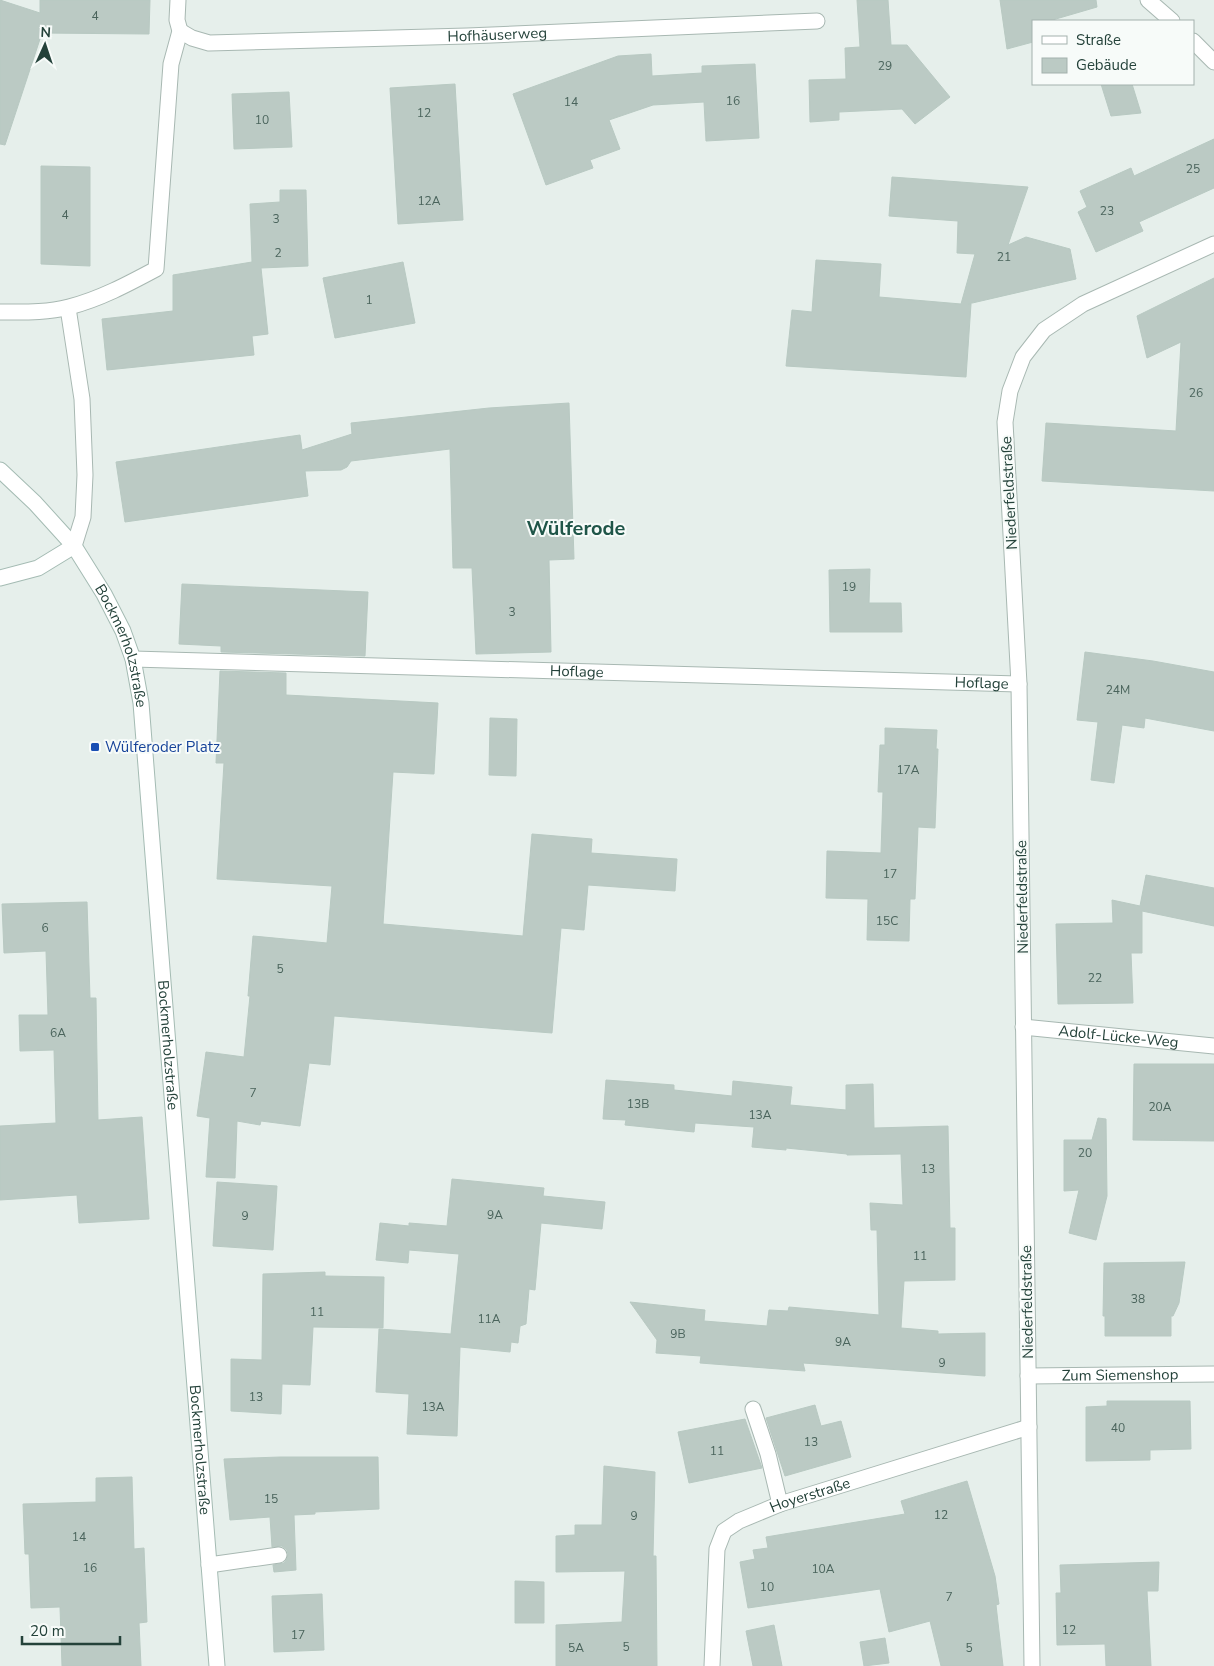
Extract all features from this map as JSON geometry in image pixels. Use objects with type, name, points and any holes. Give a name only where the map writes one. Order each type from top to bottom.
[{"type":"street","points":[[0,312],[34,312],[68,308],[120,289],[156,269],[171,64],[180,31],[177,20],[178,0]]},
{"type":"street","points":[[1148,0],[1171,20]]},
{"type":"street","name":"Hofhäuserweg","points":[[180,31],[192,38],[209,43],[467,36],[817,22]]},
{"type":"street","points":[[1194,42],[1214,62]]},
{"type":"street","name":"Niederfeldstraße","points":[[1032,1666],[1019,684],[1005,422],[1010,391],[1023,357],[1044,330],[1083,304],[1214,244]]},
{"type":"street","points":[[0,578],[38,568],[74,546],[83,517],[85,475],[82,398],[68,308]]},
{"type":"street","name":"Bockmerholzstraße","points":[[0,470],[35,503],[74,546],[104,594],[123,631],[133,659],[141,703],[217,1666]]},
{"type":"street","name":"Hoflage","points":[[133,659],[1019,684]]},
{"type":"street","name":"Adolf-Lücke-Weg","points":[[1023,1026],[1214,1046]]},
{"type":"street","name":"Zum Siemenshop","points":[[1028,1376],[1214,1374]]},
{"type":"street","points":[[752,1410],[768,1454],[780,1504]]},
{"type":"street","name":"Hoyerstraße","points":[[712,1666],[717,1549],[724,1531],[739,1521],[780,1504],[1028,1427]]},
{"type":"street","points":[[209,1565],[279,1555]]},
{"type":"building","points":[[0,0],[40,13],[40,0],[150,0],[149,34],[42,33],[5,145],[0,144]]},
{"type":"building","points":[[857,0],[888,0],[891,45],[907,45],[950,97],[915,124],[902,109],[839,112],[839,120],[810,122],[809,80],[846,79],[845,48],[860,47]]},
{"type":"building","points":[[1000,0],[1096,0],[1097,7],[1052,20],[1032,20],[1032,42],[1007,49]]},
{"type":"building","points":[[651,54],[652,76],[702,73],[702,66],[755,64],[759,138],[706,141],[704,102],[653,105],[609,120],[620,149],[590,160],[593,168],[546,185],[513,94],[618,56]]},
{"type":"building","points":[[455,84],[463,220],[398,224],[390,88]]},
{"type":"building","points":[[1101,85],[1132,85],[1141,113],[1111,116]]},
{"type":"building","points":[[289,92],[292,147],[234,149],[232,94]]},
{"type":"building","points":[[1214,139],[1214,188],[1139,222],[1143,231],[1096,252],[1078,212],[1087,207],[1080,191],[1131,168],[1134,176]]},
{"type":"building","points":[[41,166],[90,167],[90,266],[41,264]]},
{"type":"building","points":[[892,177],[1028,187],[1008,245],[1026,237],[1070,249],[1076,279],[968,304],[971,304],[966,377],[786,366],[792,310],[812,312],[816,260],[881,264],[879,297],[961,304],[975,254],[957,253],[958,221],[889,216]]},
{"type":"building","points":[[280,190],[306,190],[308,266],[261,268],[268,334],[252,336],[254,355],[107,370],[102,319],[173,311],[173,275],[252,262],[250,204],[280,202]]},
{"type":"building","points":[[403,262],[415,323],[335,338],[323,278]]},
{"type":"building","points":[[1214,278],[1214,491],[1042,481],[1046,423],[1176,431],[1181,342],[1147,358],[1137,316]]},
{"type":"building","points":[[569,403],[574,559],[549,560],[551,652],[476,654],[472,568],[453,568],[450,449],[351,461],[347,467],[341,470],[305,471],[308,496],[125,522],[116,462],[300,435],[302,450],[352,434],[351,423],[489,408]]},
{"type":"building","points":[[870,569],[869,603],[901,603],[902,632],[830,632],[829,570]]},
{"type":"building","points":[[182,584],[368,592],[365,656],[221,652],[221,646],[179,644]]},
{"type":"building","points":[[1085,652],[1153,661],[1214,672],[1214,731],[1145,718],[1144,728],[1122,725],[1114,783],[1091,780],[1098,722],[1077,720]]},
{"type":"building","points":[[220,671],[286,673],[286,695],[438,703],[434,774],[393,772],[383,924],[523,936],[532,834],[592,839],[591,853],[677,859],[675,891],[588,885],[584,930],[561,928],[552,1033],[334,1016],[330,1065],[309,1063],[300,1126],[261,1121],[260,1125],[237,1121],[235,1178],[206,1177],[210,1118],[197,1116],[206,1052],[244,1057],[253,936],[327,943],[332,886],[217,879],[224,763],[216,763]]},
{"type":"building","points":[[490,718],[517,719],[516,776],[489,775]]},
{"type":"building","points":[[885,728],[937,730],[935,828],[918,827],[915,899],[910,899],[909,941],[867,940],[868,899],[826,898],[827,851],[881,853],[883,792],[878,792],[880,745],[885,745]]},
{"type":"building","points":[[1146,875],[1214,888],[1214,926],[1142,911],[1142,953],[1131,953],[1133,1003],[1058,1004],[1056,924],[1113,923],[1112,900],[1140,906]]},
{"type":"building","points":[[87,902],[90,998],[96,998],[98,1120],[142,1117],[149,1219],[79,1223],[77,1195],[0,1200],[0,1126],[56,1123],[54,1050],[20,1051],[19,1015],[48,1015],[46,951],[4,953],[2,904]]},
{"type":"building","points":[[1134,1064],[1214,1064],[1214,1141],[1133,1140]]},
{"type":"building","points":[[606,1080],[674,1085],[674,1090],[732,1096],[733,1081],[792,1087],[790,1105],[846,1110],[846,1085],[873,1084],[874,1128],[948,1126],[950,1228],[955,1228],[955,1280],[904,1281],[901,1328],[938,1331],[938,1334],[985,1333],[985,1376],[803,1363],[805,1371],[700,1363],[701,1356],[656,1353],[657,1340],[630,1302],[705,1310],[704,1321],[767,1326],[769,1310],[788,1311],[789,1307],[879,1315],[877,1230],[871,1230],[870,1203],[903,1205],[901,1154],[847,1155],[786,1148],[786,1150],[752,1147],[754,1127],[695,1123],[694,1132],[625,1125],[626,1120],[603,1119]]},
{"type":"building","points":[[1098,1118],[1106,1119],[1107,1196],[1096,1240],[1069,1233],[1079,1190],[1064,1191],[1064,1140],[1092,1140]]},
{"type":"building","points":[[452,1179],[544,1188],[543,1196],[605,1202],[602,1229],[541,1223],[535,1290],[529,1289],[526,1324],[520,1326],[518,1343],[511,1342],[510,1352],[460,1347],[457,1436],[407,1434],[409,1394],[376,1392],[379,1329],[451,1334],[459,1254],[409,1250],[408,1263],[376,1260],[380,1223],[409,1226],[409,1223],[447,1226]]},
{"type":"building","points":[[217,1182],[277,1186],[273,1250],[213,1246]]},
{"type":"building","points":[[1185,1262],[1179,1303],[1173,1316],[1171,1316],[1171,1336],[1105,1336],[1105,1316],[1103,1316],[1104,1263]]},
{"type":"building","points":[[325,1272],[325,1276],[384,1277],[383,1328],[313,1327],[310,1385],[282,1384],[281,1414],[231,1411],[231,1359],[262,1360],[263,1274]]},
{"type":"building","points":[[1107,1401],[1190,1401],[1191,1449],[1150,1450],[1150,1460],[1086,1461],[1086,1407],[1107,1406]]},
{"type":"building","points":[[815,1405],[821,1426],[841,1421],[851,1457],[785,1476],[766,1418]]},
{"type":"building","points":[[745,1419],[762,1468],[689,1483],[678,1432]]},
{"type":"building","points":[[378,1457],[379,1509],[315,1512],[315,1514],[294,1515],[296,1570],[274,1572],[273,1565],[284,1563],[287,1559],[287,1550],[282,1546],[272,1547],[270,1517],[230,1520],[224,1459]]},
{"type":"building","points":[[604,1466],[655,1472],[653,1556],[656,1556],[657,1666],[556,1666],[556,1625],[622,1622],[625,1571],[556,1572],[556,1536],[575,1535],[575,1525],[602,1525]]},
{"type":"building","points":[[132,1477],[134,1549],[144,1548],[147,1622],[139,1623],[141,1666],[62,1666],[60,1607],[31,1608],[29,1554],[25,1554],[23,1504],[96,1502],[96,1478]]},
{"type":"building","points":[[967,1481],[995,1576],[999,1604],[996,1605],[1003,1666],[941,1666],[930,1621],[889,1632],[880,1589],[748,1608],[740,1562],[755,1559],[753,1550],[768,1548],[766,1537],[905,1514],[901,1501]]},
{"type":"building","points":[[1159,1562],[1158,1591],[1147,1591],[1151,1666],[1106,1666],[1105,1644],[1057,1645],[1056,1593],[1061,1593],[1060,1565]]},
{"type":"building","points":[[515,1581],[544,1582],[544,1623],[515,1623]]},
{"type":"building","points":[[322,1594],[324,1650],[274,1652],[272,1596]]},
{"type":"building","points":[[774,1625],[782,1666],[753,1666],[746,1631]]},
{"type":"building","points":[[885,1638],[889,1663],[864,1666],[860,1642]]},
{"type":"place","name":"Wülferoder Platz","points":[[95,747]]},
{"type":"district","name":"Wülferode","points":[[576,528]]}]
